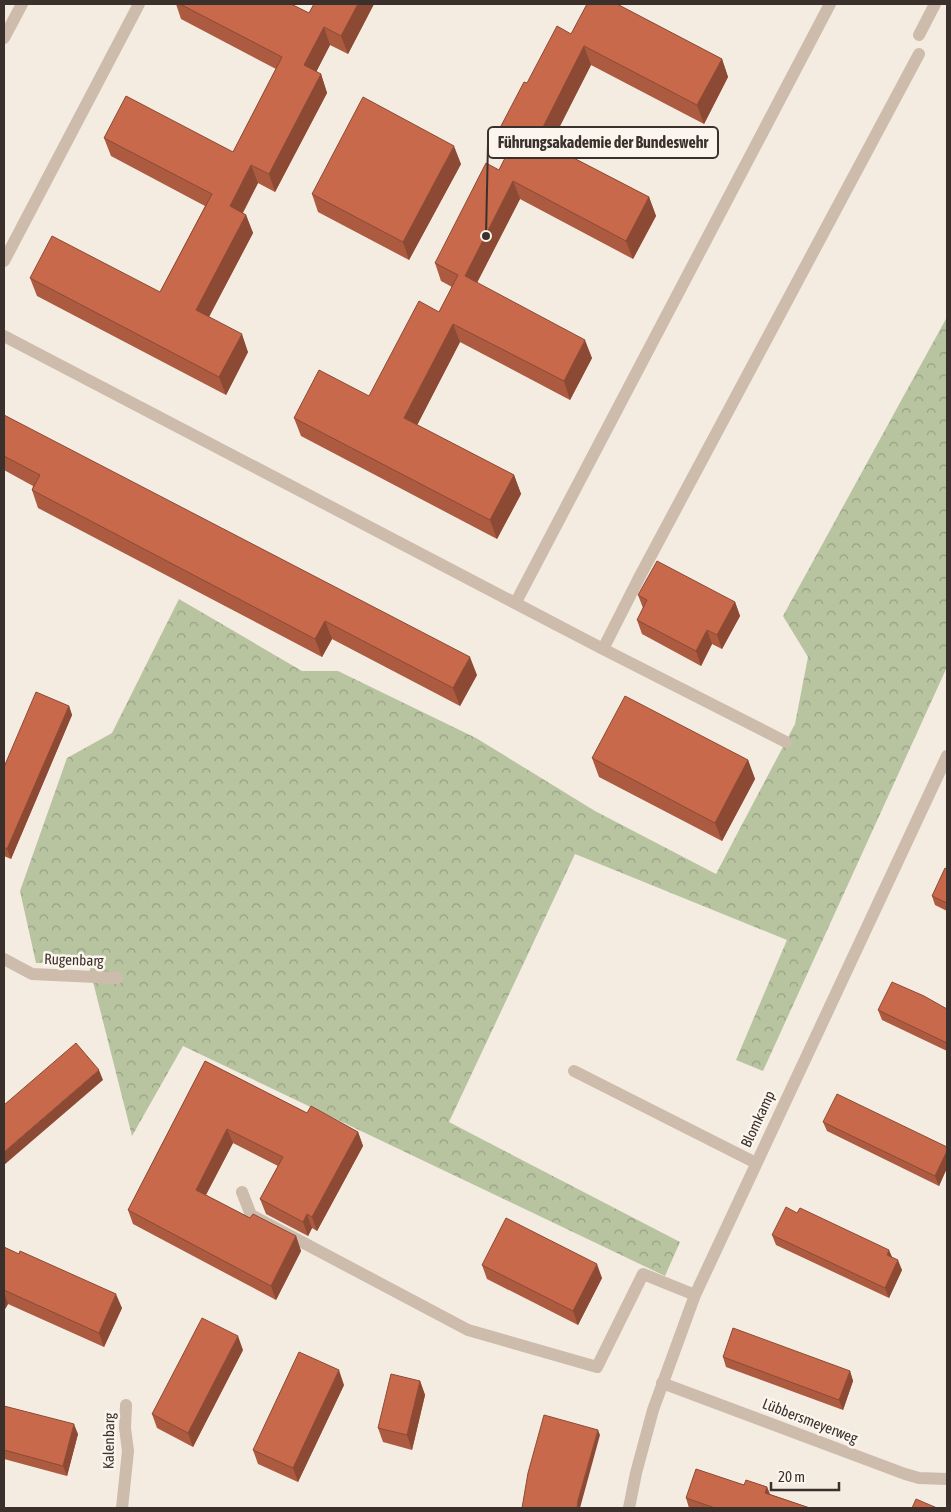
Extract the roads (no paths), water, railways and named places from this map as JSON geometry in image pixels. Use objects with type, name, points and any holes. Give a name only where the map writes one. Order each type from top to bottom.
[{"type":"street","points":[[4,38],[22,4]]},
{"type":"street","points":[[4,260],[139,4]]},
{"type":"street","points":[[516,602],[830,4]]},
{"type":"street","points":[[919,35],[935,4]]},
{"type":"street","points":[[604,649],[640,576],[919,54]]},
{"type":"street","points":[[4,336],[786,742]]},
{"type":"street","name":"Blomkamp","points":[[629,1508],[645,1438],[662,1383],[695,1295],[947,756]]},
{"type":"street","name":"Rugenbarg","points":[[4,959],[32,974],[116,978]]},
{"type":"street","points":[[574,1071],[756,1163]]},
{"type":"street","points":[[242,1192],[251,1214],[468,1330],[597,1367],[643,1274],[695,1295]]},
{"type":"street","name":"Lübbersmeyerweg","points":[[662,1383],[905,1474],[919,1478],[947,1479]]},
{"type":"street","name":"Kalenbarg","points":[[122,1508],[128,1451],[125,1428],[126,1405]]},
{"type":"place","name":"Führungsakademie der Bundeswehr","points":[[486,236]]}]
